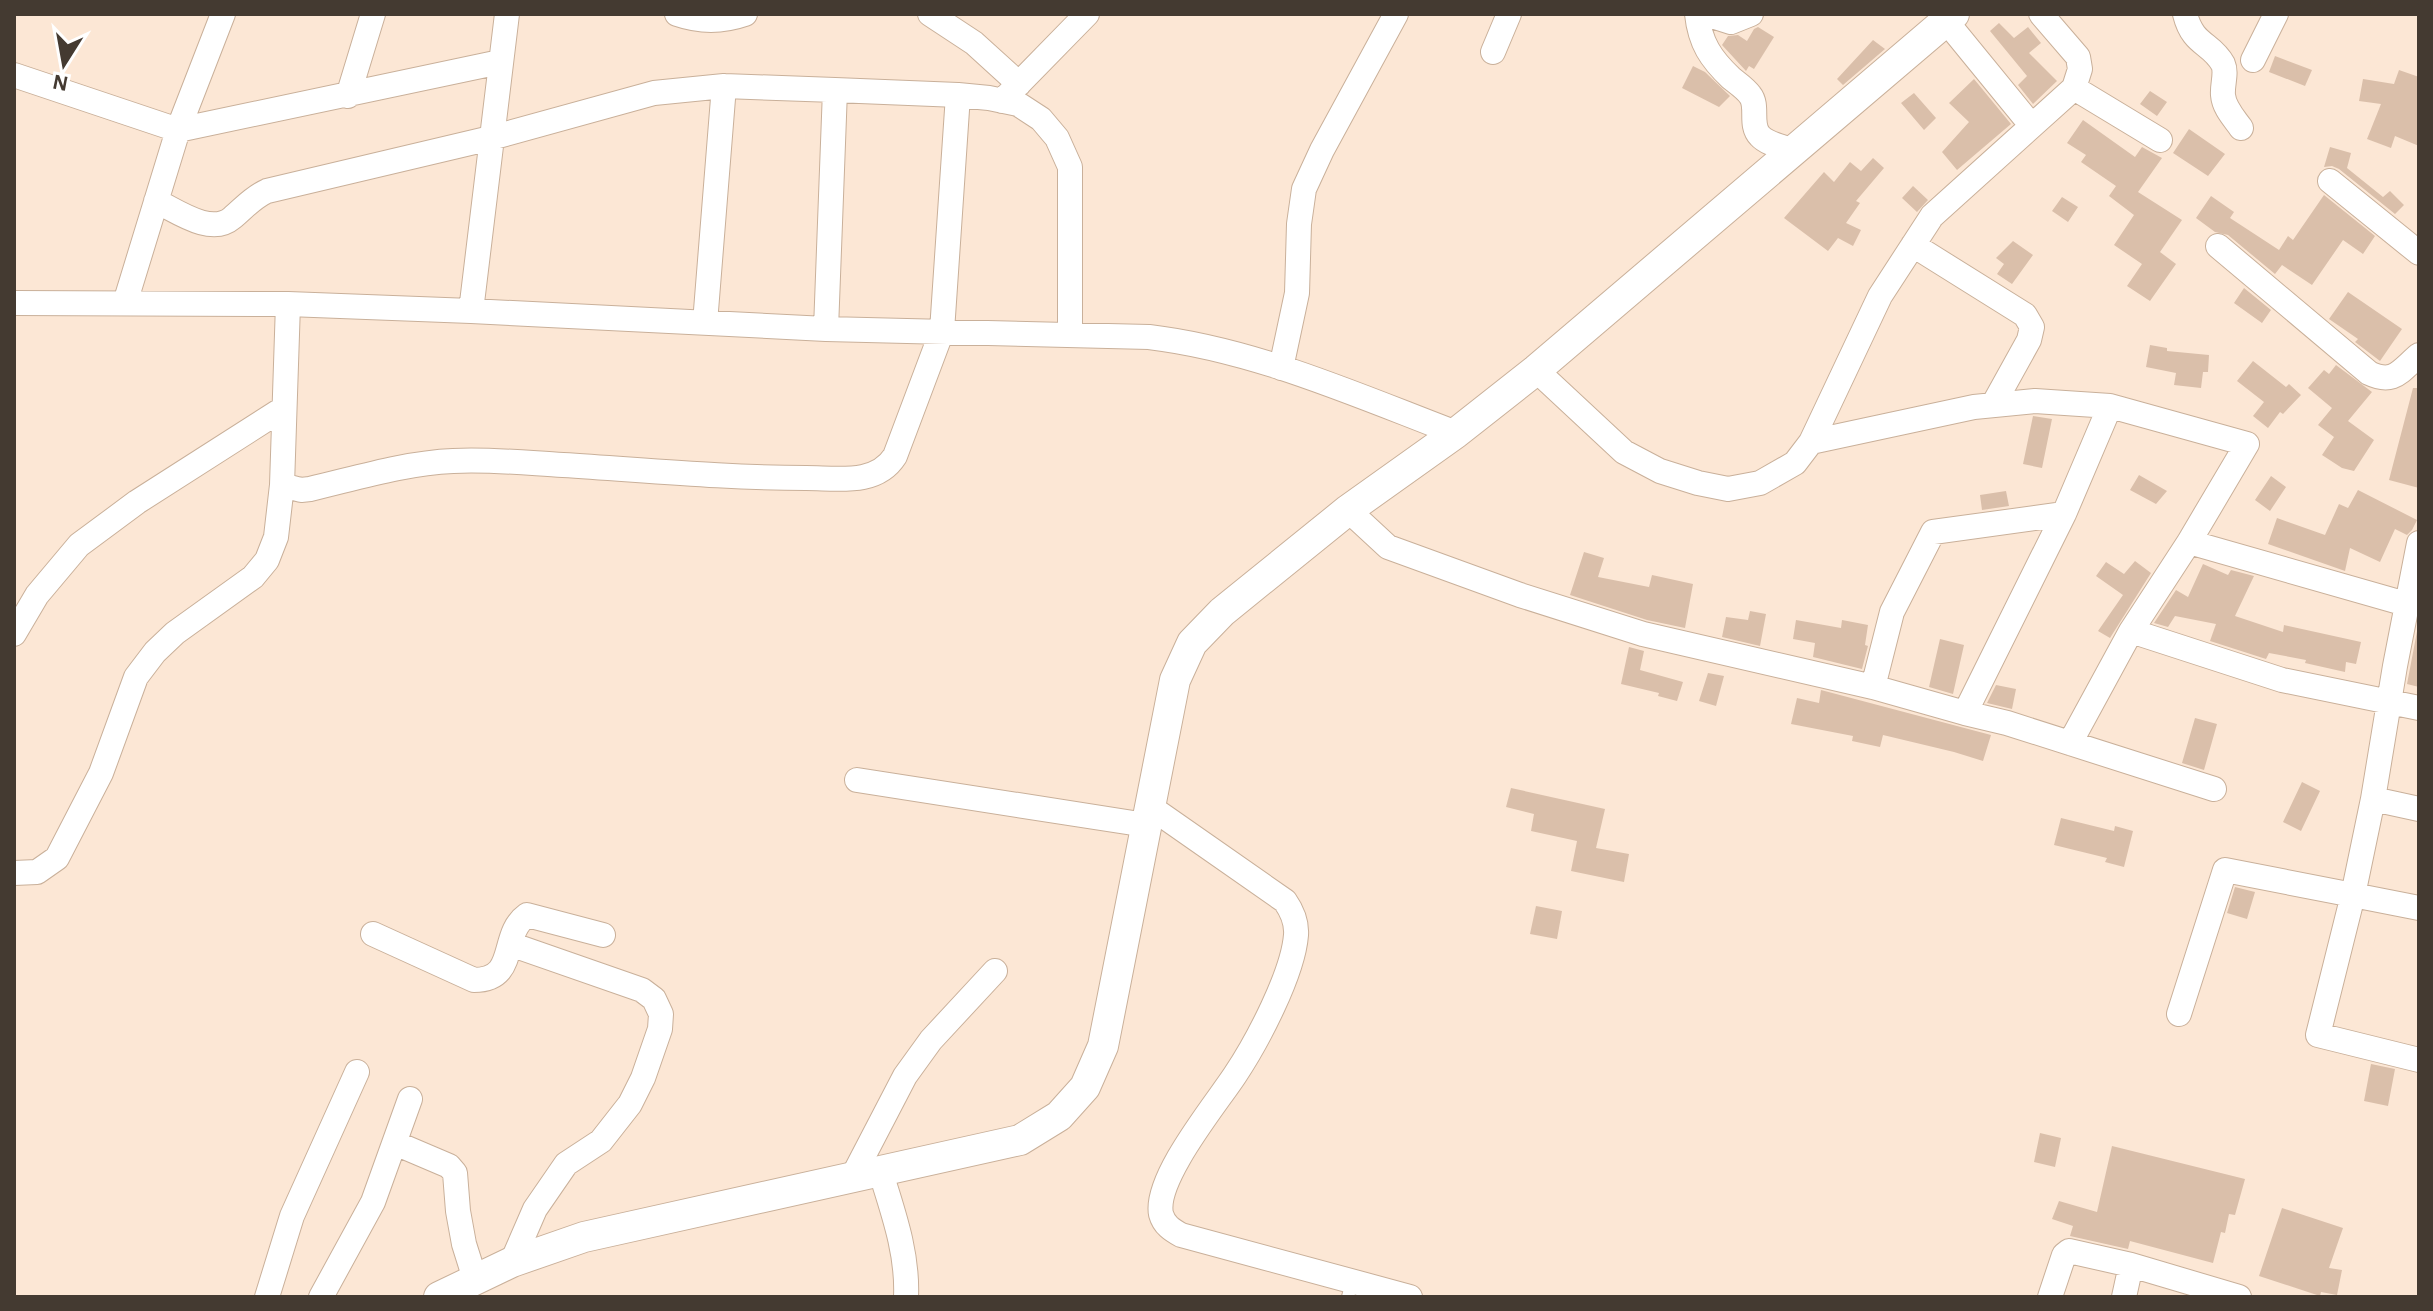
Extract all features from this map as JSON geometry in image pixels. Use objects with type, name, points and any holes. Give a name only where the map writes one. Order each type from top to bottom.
[{"type":"street","points":[[125,303],[178,130],[223,14]]},
{"type":"street","points":[[348,96],[373,14]]},
{"type":"street","points":[[471,311],[507,14]]},
{"type":"street","points":[[677,14],[707,21],[745,14]]},
{"type":"street","points":[[930,14],[974,43],[1018,104],[1041,119],[1057,138],[1070,167],[1070,334]]},
{"type":"street","points":[[156,201],[209,225],[220,225],[230,220],[252,198],[267,191],[491,138],[654,93],[724,86],[958,95],[1011,92],[1087,14]]},
{"type":"street","points":[[1281,368],[1297,293],[1299,224],[1304,189],[1396,14]]},
{"type":"street","points":[[1493,52],[1509,14]]},
{"type":"street","points":[[1697,14],[1698,32],[1707,51],[1754,102],[1756,130],[1761,138],[1794,151]]},
{"type":"street","points":[[1706,14],[1731,22],[1751,14]]},
{"type":"street","points":[[1536,370],[1624,452],[1660,471],[1728,489],[1760,483],[1795,463],[1811,442],[1880,296],[1932,216],[2074,88],[2080,69],[2078,57],[2041,14]]},
{"type":"street","points":[[2185,14],[2188,27],[2195,37],[2221,60],[2225,68],[2223,95],[2226,106],[2241,128]]},
{"type":"street","points":[[2253,60],[2276,14]]},
{"type":"street","points":[[439,1297],[512,1262],[584,1237],[1020,1140],[1059,1116],[1085,1087],[1103,1046],[1175,680],[1192,643],[1222,612],[1348,510],[1456,433],[1536,370],[1950,18],[2031,125]]},
{"type":"street","points":[[14,75],[178,130],[500,62]]},
{"type":"street","points":[[705,323],[724,86]]},
{"type":"street","points":[[2074,88],[2160,140]]},
{"type":"street","points":[[826,329],[835,90]]},
{"type":"street","points":[[282,485],[310,489],[410,466],[453,461],[778,478],[863,478],[880,472],[895,456],[942,331],[958,95]]},
{"type":"street","points":[[2330,181],[2419,253]]},
{"type":"street","points":[[1913,245],[2025,315],[2032,327],[2029,340],[1993,405]]},
{"type":"street","points":[[2218,246],[2369,373],[2382,379],[2391,378],[2419,355]]},
{"type":"street","points":[[14,303],[288,304],[826,329],[1149,337],[1194,343],[1281,368],[1456,433]]},
{"type":"street","points":[[14,873],[37,872],[57,858],[101,773],[136,677],[155,652],[175,633],[253,577],[267,560],[276,537],[282,485],[288,304]]},
{"type":"street","points":[[1811,442],[1993,405],[2035,401],[2110,406],[2247,444],[2131,631],[2070,743]]},
{"type":"street","points":[[1965,713],[2064,514],[2110,406]]},
{"type":"street","points":[[14,634],[37,595],[79,545],[137,502],[284,408]]},
{"type":"street","points":[[1348,510],[1388,547],[1520,595],[1643,634],[1873,687],[2070,743],[2214,789]]},
{"type":"street","points":[[1873,687],[1892,612],[1933,532],[2064,514]]},
{"type":"street","points":[[2189,542],[2406,604]]},
{"type":"street","points":[[2419,543],[2373,799],[2318,1035],[2419,1060]]},
{"type":"street","points":[[2131,631],[2282,680],[2419,708]]},
{"type":"street","points":[[857,780],[1147,815],[1285,901],[1293,913],[1296,933],[1289,965],[1237,1073],[1178,1161],[1162,1196],[1161,1213],[1167,1227],[1181,1235],[1350,1289],[1410,1297]]},
{"type":"street","points":[[2373,799],[2419,809]]},
{"type":"street","points":[[2179,1014],[2225,870],[2419,908]]},
{"type":"street","points":[[373,934],[474,980],[495,976],[502,967],[517,925],[527,915],[603,935]]},
{"type":"street","points":[[510,944],[642,990],[654,999],[661,1014],[656,1041],[630,1104],[601,1141],[566,1164],[535,1209],[512,1262]]},
{"type":"street","points":[[866,1173],[905,1076],[931,1040],[995,971]]},
{"type":"street","points":[[267,1297],[292,1216],[357,1072]]},
{"type":"street","points":[[321,1297],[373,1202],[410,1099]]},
{"type":"street","points":[[395,1143],[449,1166],[455,1173],[464,1244],[475,1279]]},
{"type":"street","points":[[866,1173],[899,1230],[906,1297]]},
{"type":"street","points":[[2050,1297],[2066,1251],[2131,1265],[2210,1292],[2239,1297]]},
{"type":"street","points":[[2124,1297],[2131,1265]]},
{"type":"building","points":[[1999,23],[2014,38],[2028,27],[2041,43],[2029,53],[2057,81],[2033,104],[2018,85],[2027,76],[1990,31]]},
{"type":"building","points":[[1758,27],[1774,37],[1754,69],[1749,66],[1746,71],[1722,45],[1728,36],[1738,35],[1747,41]]},
{"type":"building","points":[[1873,40],[1885,49],[1843,85],[1837,79]]},
{"type":"building","points":[[2275,56],[2312,70],[2305,86],[2269,72]]},
{"type":"building","points":[[1693,66],[1705,72],[1730,96],[1719,107],[1682,88]]},
{"type":"building","points":[[2399,70],[2419,77],[2419,146],[2395,136],[2391,148],[2367,139],[2381,104],[2359,101],[2363,79],[2394,84]]},
{"type":"building","points":[[1974,79],[2011,124],[1957,170],[1942,152],[1969,122],[1949,103]]},
{"type":"building","points":[[2150,91],[2167,102],[2157,116],[2140,104]]},
{"type":"building","points":[[1914,93],[1936,118],[1924,130],[1901,103]]},
{"type":"building","points":[[2083,120],[2135,157],[2142,147],[2162,158],[2138,192],[2182,220],[2160,252],[2176,264],[2150,301],[2127,286],[2142,264],[2114,245],[2134,215],[2109,196],[2116,186],[2081,162],[2086,155],[2067,143]]},
{"type":"building","points":[[2189,129],[2225,154],[2208,176],[2173,153]]},
{"type":"building","points":[[2330,147],[2351,153],[2347,168],[2383,197],[2390,191],[2404,205],[2395,214],[2339,169],[2324,167]]},
{"type":"building","points":[[1873,158],[1884,168],[1856,201],[1860,203],[1846,223],[1861,230],[1853,246],[1838,238],[1828,251],[1784,218],[1824,172],[1834,182],[1850,162],[1861,171]]},
{"type":"building","points":[[1913,186],[1928,200],[1917,212],[1902,198]]},
{"type":"building","points":[[2324,195],[2375,236],[2363,254],[2343,240],[2312,285],[2282,265],[2275,274],[2228,235],[2215,232],[2196,218],[2211,196],[2234,212],[2230,218],[2279,250],[2288,236],[2293,240]]},
{"type":"building","points":[[2062,197],[2078,207],[2068,222],[2052,211]]},
{"type":"building","points":[[2013,241],[2033,255],[2012,284],[1997,274],[2004,264],[1996,258]]},
{"type":"building","points":[[2244,288],[2271,310],[2262,323],[2234,303]]},
{"type":"building","points":[[2348,292],[2402,329],[2380,361],[2355,342],[2358,339],[2329,319]]},
{"type":"building","points":[[2150,345],[2167,348],[2167,351],[2209,355],[2208,372],[2203,372],[2201,388],[2174,385],[2176,373],[2146,367]]},
{"type":"building","points":[[2253,361],[2301,395],[2283,414],[2280,412],[2268,428],[2253,416],[2264,402],[2237,381]]},
{"type":"building","points":[[2336,365],[2372,392],[2348,421],[2374,440],[2354,471],[2342,468],[2322,455],[2334,437],[2318,425],[2332,408],[2308,388],[2324,370],[2329,374]]},
{"type":"building","points":[[2413,388],[2419,388],[2419,488],[2389,480]]},
{"type":"building","points":[[2033,416],[2052,419],[2042,468],[2023,464]]},
{"type":"building","points":[[2139,475],[2167,491],[2156,504],[2130,490]]},
{"type":"building","points":[[2271,476],[2286,487],[2270,511],[2255,500]]},
{"type":"building","points":[[2358,490],[2417,520],[2407,535],[2395,529],[2380,562],[2350,548],[2345,571],[2268,544],[2277,518],[2325,535],[2339,504],[2348,508]]},
{"type":"building","points":[[2006,491],[2009,506],[1982,510],[1980,495]]},
{"type":"building","points":[[1584,552],[1604,558],[1598,577],[1649,587],[1652,575],[1693,584],[1685,628],[1647,620],[1570,595]]},
{"type":"building","points":[[2135,561],[2151,573],[2110,638],[2098,631],[2123,595],[2096,576],[2106,562],[2124,574]]},
{"type":"building","points":[[2203,564],[2228,575],[2231,570],[2254,576],[2235,616],[2283,632],[2284,625],[2361,642],[2356,664],[2346,662],[2345,672],[2269,653],[2266,659],[2210,641],[2216,624],[2175,616],[2168,627],[2154,623],[2176,590],[2188,597]]},
{"type":"building","points":[[1750,611],[1766,614],[1760,646],[1722,637],[1726,617],[1748,620]]},
{"type":"building","points":[[1796,620],[1841,628],[1842,620],[1868,625],[1865,645],[1868,646],[1862,669],[1813,657],[1815,643],[1793,639]]},
{"type":"building","points":[[2419,621],[2419,687],[2407,684]]},
{"type":"building","points":[[1940,639],[1964,645],[1953,694],[1929,687]]},
{"type":"building","points":[[1629,647],[1644,651],[1640,670],[1683,682],[1677,701],[1658,696],[1659,693],[1621,684]]},
{"type":"building","points":[[1708,673],[1724,676],[1716,706],[1699,701]]},
{"type":"building","points":[[1996,685],[2016,689],[2012,709],[1987,703]]},
{"type":"building","points":[[1821,690],[1991,735],[1983,761],[1883,735],[1880,747],[1852,741],[1853,736],[1791,724],[1797,698],[1819,703]]},
{"type":"building","points":[[2195,718],[2217,724],[2204,770],[2182,763]]},
{"type":"building","points":[[2302,782],[2320,791],[2301,831],[2283,822]]},
{"type":"building","points":[[1511,788],[1605,809],[1596,848],[1629,854],[1624,882],[1571,871],[1577,841],[1531,831],[1534,814],[1506,807]]},
{"type":"building","points":[[2061,818],[2114,831],[2115,826],[2133,831],[2124,867],[2105,862],[2107,858],[2054,845]]},
{"type":"building","points":[[2235,887],[2255,892],[2247,919],[2227,913]]},
{"type":"building","points":[[1536,906],[1562,911],[1557,939],[1530,934]]},
{"type":"building","points":[[2371,1064],[2395,1069],[2388,1106],[2364,1101]]},
{"type":"building","points":[[2040,1133],[2061,1138],[2055,1167],[2034,1162]]},
{"type":"building","points":[[2112,1146],[2245,1179],[2235,1215],[2229,1214],[2225,1233],[2221,1232],[2213,1263],[2130,1241],[2128,1249],[2070,1236],[2073,1226],[2052,1219],[2059,1201],[2097,1212]]},
{"type":"building","points":[[2282,1208],[2343,1228],[2329,1268],[2342,1270],[2337,1295],[2321,1292],[2320,1296],[2259,1276]]}]
